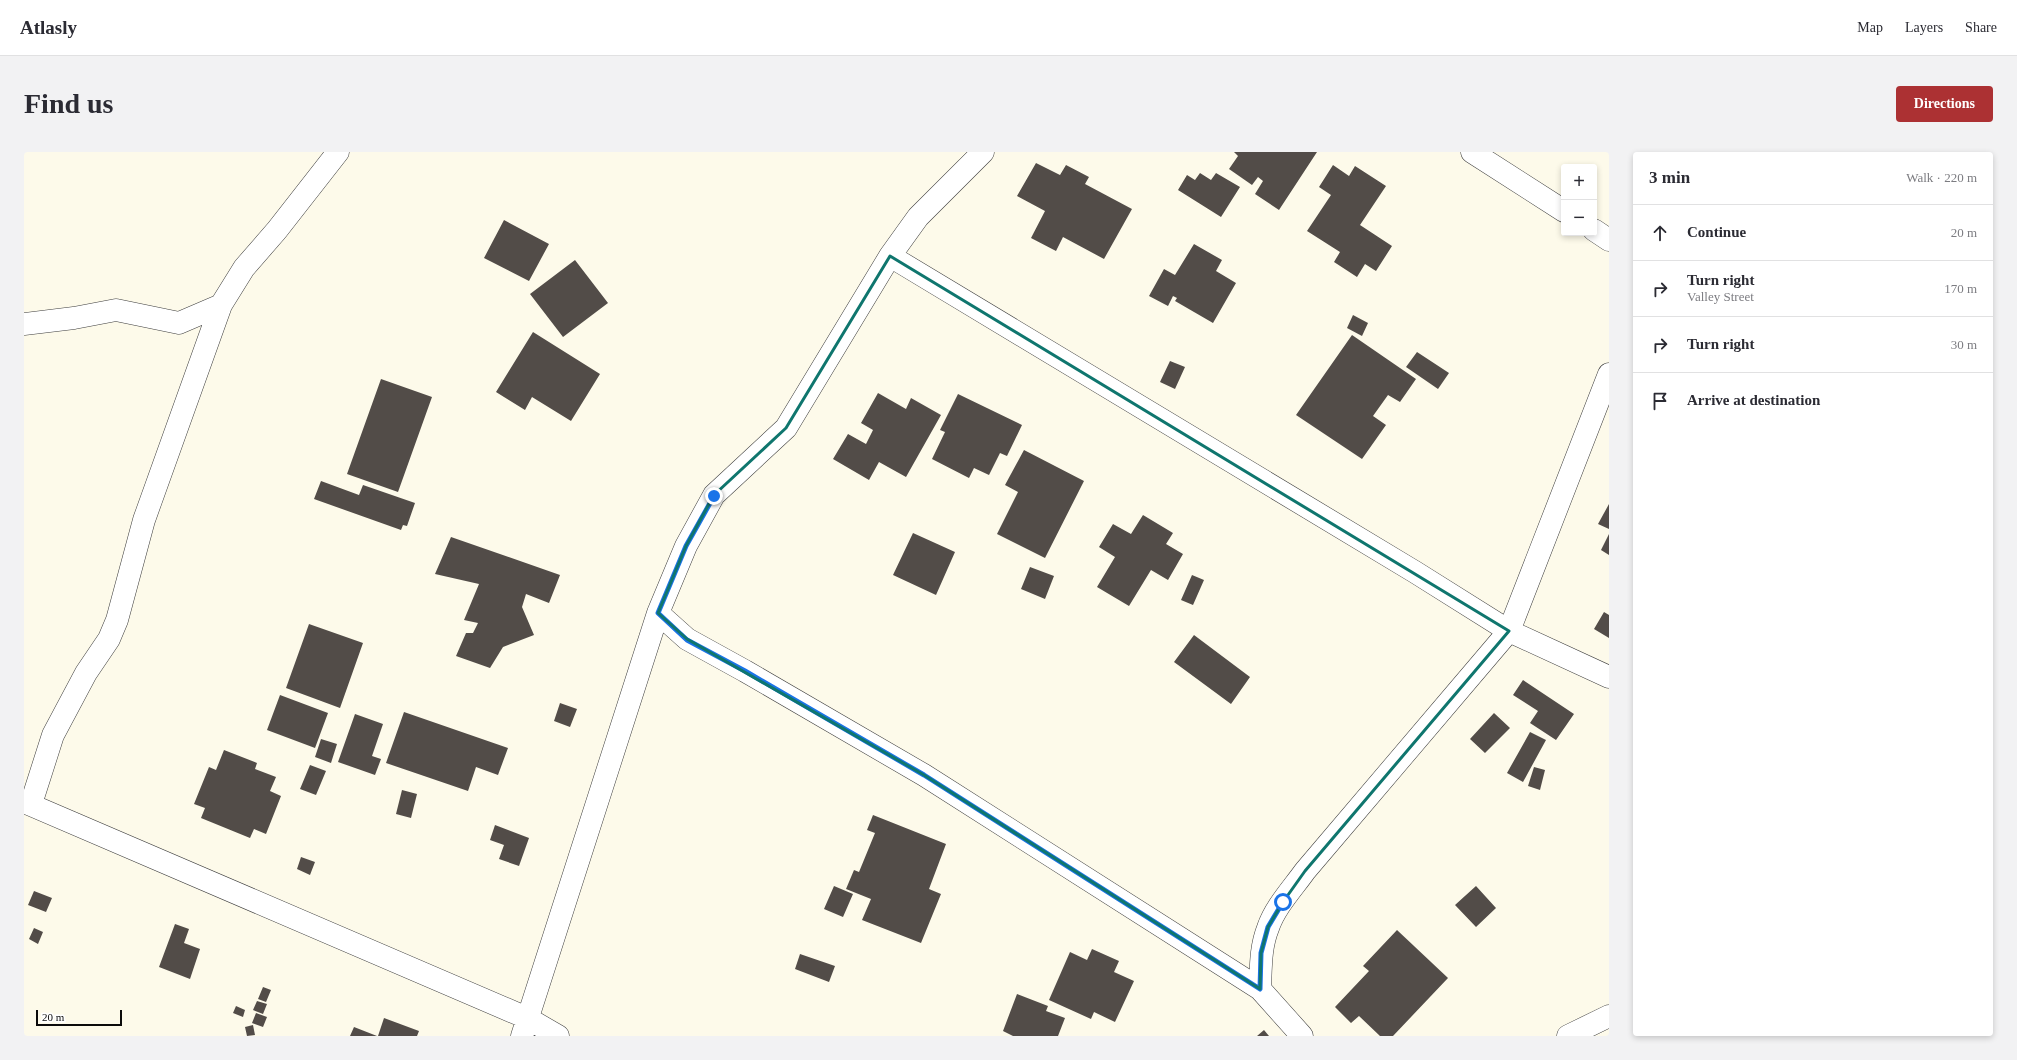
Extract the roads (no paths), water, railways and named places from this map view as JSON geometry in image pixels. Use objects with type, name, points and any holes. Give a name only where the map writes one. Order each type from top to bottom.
[{"type":"street","points":[[338,152],[277,230],[244,268],[221,305],[144,520],[117,620],[109,639],[86,673],[53,735],[27,803],[524,1027],[558,1036]]},
{"type":"street","points":[[524,1027],[658,613],[686,546],[714,496],[786,428],[890,256],[918,217],[983,152]]},
{"type":"street","points":[[1472,152],[1561,209]]},
{"type":"street","points":[[1597,232],[1609,240]]},
{"type":"street","points":[[890,256],[1415,572],[1509,632],[1609,677]]},
{"type":"street","points":[[24,324],[74,318],[116,310],[179,323],[221,305]]},
{"type":"street","points":[[1260,989],[1261,953],[1268,927],[1283,902],[1305,871],[1509,632],[1609,374]]},
{"type":"street","points":[[658,613],[687,640],[751,674],[924,775],[1260,989],[1302,1036]]},
{"type":"street","points":[[1568,1036],[1609,1016]]}]
